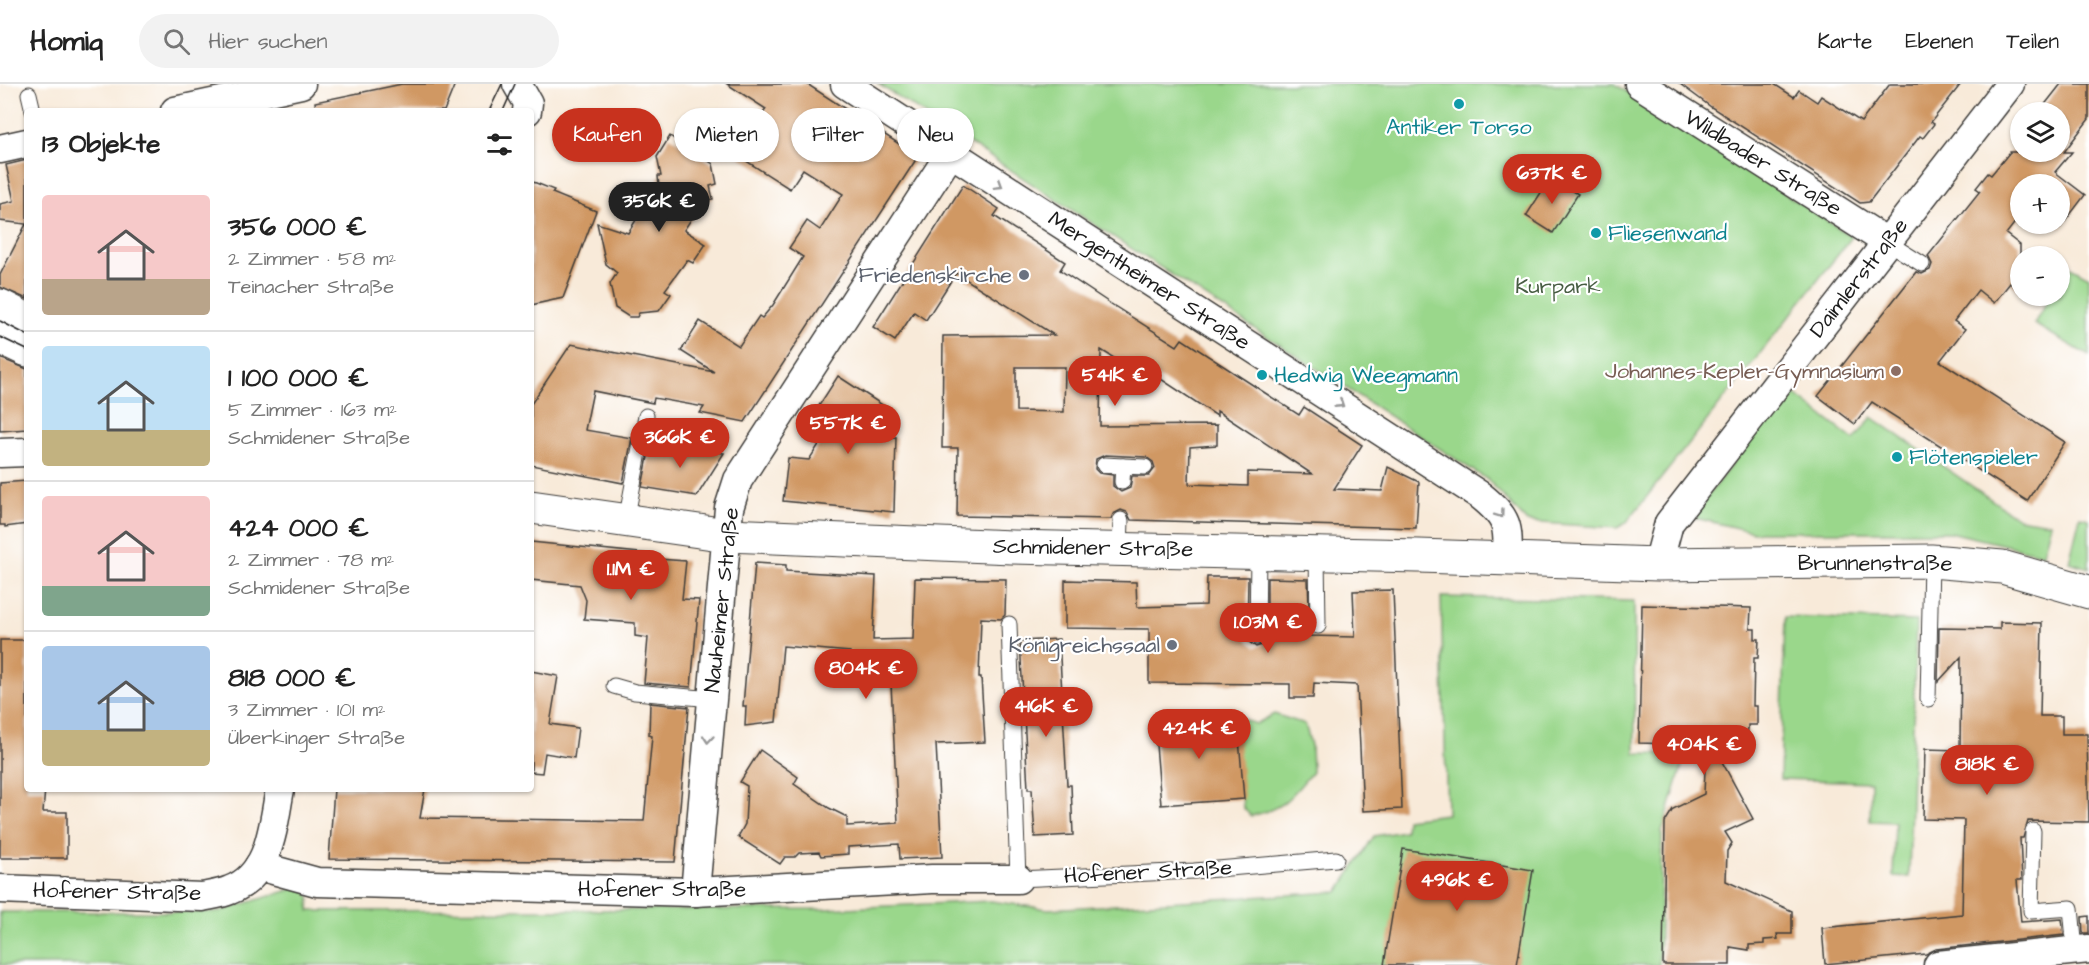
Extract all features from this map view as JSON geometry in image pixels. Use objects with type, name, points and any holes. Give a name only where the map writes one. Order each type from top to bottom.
[{"type":"main road","points":[[0,306],[24,318]]},
{"type":"main road","points":[[0,337],[24,349]]},
{"type":"main road","name":"Schmidener Straße","points":[[534,507],[726,535],[1120,534],[1258,552],[1658,564]]},
{"type":"main road","name":"Brunnenstraße","points":[[1658,564],[1931,561],[2002,567],[2089,592]]},
{"type":"street","points":[[205,108],[255,103],[301,84]]},
{"type":"street","points":[[517,84],[528,103],[527,108]]},
{"type":"street","name":"Mergentheimer Straße","points":[[845,84],[897,119]]},
{"type":"street","name":"Wildbader Straße","points":[[1639,84],[1887,242]]},
{"type":"street","name":"Daimlerstraße","points":[[1658,564],[1668,523],[2010,84]]},
{"type":"street","points":[[0,148],[24,144]]},
{"type":"street","name":"Nauheimer Straße","points":[[695,892],[726,535],[729,508],[738,480],[945,162]]},
{"type":"street","name":"Mergentheimer Straße","points":[[962,162],[1481,496],[1499,510],[1508,527],[1508,560]]},
{"type":"street","points":[[0,453],[24,452]]},
{"type":"street","points":[[260,866],[269,845],[279,792]]},
{"type":"street","name":"Hofener Straße","points":[[0,889],[202,897],[231,890],[250,878],[260,866],[317,882],[695,892],[933,879],[1018,879]]},
{"type":"street","points":[[1938,965],[2082,950]]},
{"type":"lane","points":[[29,94],[32,108]]},
{"type":"lane","points":[[1887,242],[1922,264]]},
{"type":"lane","points":[[626,521],[646,416]]},
{"type":"lane","points":[[1104,465],[1145,467]]},
{"type":"lane","points":[[1122,482],[1123,466]]},
{"type":"lane","points":[[1257,637],[1258,552]]},
{"type":"lane","points":[[1317,554],[1318,626]]},
{"type":"lane","points":[[1928,699],[1931,561]]},
{"type":"lane","points":[[1009,624],[1018,879]]},
{"type":"lane","points":[[614,686],[635,692],[712,699]]},
{"type":"lane","points":[[2033,831],[2031,911],[2071,908],[2082,950]]},
{"type":"lane","name":"Hofener Straße","points":[[1018,879],[1194,871],[1336,858]]},
{"type":"green space","name":"Kurpark","points":[[878,84],[1615,84],[1852,237],[1626,523],[1617,528],[1527,522],[1488,480],[974,146],[974,108],[915,108]]},
{"type":"green space","points":[[2070,267],[2089,277],[2089,356],[2034,324],[2044,306],[2070,306]]},
{"type":"green space","points":[[1789,390],[1854,440],[1872,417],[2018,518],[2051,523],[2043,554],[1950,532],[1754,532],[1691,517]]},
{"type":"green space","points":[[2080,517],[2089,519],[2089,568],[2069,562]]},
{"type":"green space","points":[[1441,597],[1634,601],[1635,753],[1686,754],[1662,831],[1659,965],[0,965],[0,912],[217,912],[296,888],[306,890],[310,897],[309,911],[825,909],[991,901],[1048,909],[1338,892],[1374,836],[1405,831],[1406,819],[1447,814]]},
{"type":"green space","points":[[1785,617],[1916,621],[1909,877],[1893,876],[1895,822],[1870,821],[1871,782],[1780,779]]},
{"type":"green space","points":[[1274,714],[1305,724],[1311,745],[1312,772],[1286,801],[1272,809],[1251,816],[1243,808],[1238,750],[1240,718],[1256,724]]},
{"type":"building","points":[[402,84],[455,84],[445,108],[316,108],[315,102]]},
{"type":"building","points":[[727,84],[807,84],[844,108],[791,108],[791,162],[885,162],[885,135],[897,143],[897,162],[914,162],[745,422],[700,413],[704,407],[654,398],[653,403],[593,391],[585,430],[632,438],[623,483],[534,466],[534,400],[571,344],[714,372],[681,351],[700,321],[739,346],[759,316],[762,318],[773,305],[803,257],[789,248],[807,221],[820,230],[843,194],[803,169],[790,189],[748,162],[779,162],[779,108],[764,108]]},
{"type":"building","points":[[1680,84],[1774,84],[1794,97],[1799,90],[1817,102],[1821,96],[1861,122],[1890,84],[1961,84],[1931,122],[1934,124],[1923,138],[1920,136],[1869,202],[1860,203],[1711,107]]},
{"type":"building","name":"Johannes-Kepler-Gymnasium","points":[[2061,84],[2089,84],[2089,119],[2070,144],[2070,102],[2047,102]]},
{"type":"building","points":[[670,136],[674,139],[674,162],[710,162],[713,164],[717,184],[710,186],[713,199],[703,201],[684,230],[706,244],[693,263],[687,260],[665,290],[671,294],[659,311],[639,313],[637,317],[629,317],[615,308],[610,284],[617,273],[606,264],[597,223],[628,233],[644,207],[662,218],[658,176],[661,176],[658,162],[662,162],[662,149]]},
{"type":"building","name":"Johannes-Kepler-Gymnasium","points":[[2010,152],[2010,162],[2064,162],[2055,172],[2058,174],[2010,174],[2010,229],[2006,234],[2020,246],[2010,246],[2010,283],[1994,303],[1978,290],[1954,321],[1965,329],[1940,361],[2065,442],[2027,501],[1872,402],[1855,424],[1818,396],[1916,272],[1922,274],[1930,270],[1932,264],[1928,256],[1980,191],[1976,188],[1988,173],[1991,175]]},
{"type":"building","points":[[24,161],[24,224],[0,221],[0,204],[14,201],[6,165]]},
{"type":"building","points":[[1551,177],[1578,194],[1553,233],[1526,216]]},
{"type":"building","points":[[534,182],[554,190],[552,193],[596,211],[563,298],[534,304]]},
{"type":"building","name":"Johannes-Kepler-Gymnasium","points":[[2070,184],[2085,195],[2070,215]]},
{"type":"building","points":[[963,185],[999,209],[994,216],[1065,262],[1060,270],[1108,302],[1177,346],[1182,339],[1299,415],[1304,407],[1362,445],[1334,489],[1382,491],[1388,467],[1419,482],[1416,528],[1131,520],[1127,512],[1121,510],[1113,514],[1111,519],[957,516],[958,448],[942,448],[943,336],[1054,335],[956,273],[926,320],[914,312],[895,341],[873,327]],"holes":[[[1101,350],[1130,368],[1132,364],[1156,380],[1158,377],[1217,416],[1217,411],[1312,474],[1248,472],[1248,486],[1189,484],[1190,447],[1217,445],[1217,425],[1100,426]],[[1016,367],[1065,367],[1064,412],[1016,411]],[[1105,455],[1146,457],[1153,462],[1155,468],[1149,476],[1132,476],[1130,488],[1121,492],[1113,486],[1113,475],[1099,473],[1095,469],[1096,459]]]},
{"type":"building","points":[[24,228],[24,298],[0,287],[0,275]]},
{"type":"building","points":[[0,358],[24,368],[24,429],[0,431]]},
{"type":"building","points":[[838,376],[893,412],[891,437],[896,437],[894,512],[783,501],[788,458],[809,460],[831,426],[813,415]]},
{"type":"building","points":[[677,445],[724,453],[697,496],[642,487],[650,447],[673,452]]},
{"type":"building","points":[[24,481],[24,524],[5,527],[5,525],[0,525],[0,483]]},
{"type":"building","points":[[534,542],[659,555],[658,559],[686,561],[682,599],[699,600],[691,687],[644,683],[648,638],[635,636],[635,623],[584,619],[586,600],[580,585],[534,580]]},
{"type":"building","points":[[755,563],[786,565],[786,571],[876,576],[873,640],[913,639],[915,578],[1006,579],[1005,615],[1001,619],[981,618],[979,677],[981,677],[985,742],[936,744],[942,857],[900,859],[899,844],[848,847],[848,854],[821,856],[819,852],[799,853],[795,857],[785,857],[780,864],[738,837],[745,824],[747,786],[740,782],[760,750],[798,777],[794,784],[829,808],[847,817],[847,826],[898,823],[890,664],[850,663],[850,652],[783,646],[776,722],[745,726],[746,706],[743,706]]},
{"type":"building","points":[[1207,577],[1248,577],[1247,637],[1249,642],[1256,647],[1262,645],[1267,638],[1267,578],[1308,579],[1310,636],[1355,637],[1353,591],[1393,590],[1402,809],[1363,811],[1357,685],[1314,683],[1313,698],[1290,698],[1290,684],[1149,683],[1149,629],[1065,628],[1065,580],[1136,582],[1137,607],[1206,605]]},
{"type":"building","points":[[1642,605],[1751,608],[1750,629],[1755,629],[1755,639],[1759,639],[1758,658],[1754,658],[1753,706],[1757,706],[1757,725],[1748,725],[1747,746],[1713,745],[1753,819],[1725,832],[1732,843],[1727,851],[1726,881],[1792,911],[1792,934],[1777,934],[1778,939],[1764,940],[1764,944],[1749,945],[1749,950],[1730,947],[1730,965],[1663,965],[1665,822],[1673,809],[1704,794],[1706,745],[1639,743]]},
{"type":"building","points":[[2000,622],[2042,623],[2040,716],[2062,716],[2062,734],[2087,734],[2089,822],[2028,821],[2023,838],[2020,838],[2022,880],[2017,880],[2021,922],[2062,919],[2064,935],[1936,949],[1926,954],[1825,964],[1822,928],[1962,914],[1964,820],[1923,819],[1925,749],[1960,750],[1961,657],[1938,682],[1939,628],[2000,629]]},
{"type":"building","points":[[1059,639],[1067,785],[1071,785],[1073,835],[1035,837],[1032,789],[1028,789],[1020,641]]},
{"type":"building","points":[[0,640],[24,640],[24,792],[45,792],[43,812],[67,812],[67,858],[0,858]]},
{"type":"building","points":[[534,672],[558,676],[550,724],[578,728],[574,758],[545,753],[542,773],[534,772]]},
{"type":"building","points":[[650,703],[689,707],[675,862],[329,859],[334,792],[424,792],[420,818],[644,821],[652,736],[649,735]]},
{"type":"building","points":[[1237,715],[1244,799],[1161,805],[1154,721]]},
{"type":"building","points":[[1403,849],[1533,870],[1517,965],[1384,965]]},
{"type":"building","points":[[2089,916],[2089,933],[2083,933],[2082,917]]},
{"type":"tram line","points":[[490,108],[502,84]]},
{"type":"tram line","points":[[504,108],[515,84]]},
{"type":"tram line","points":[[0,321],[24,333]]},
{"type":"tram line","points":[[0,337],[24,349]]},
{"type":"place","name":"Antiker Torso","points":[[1459,104]]},
{"type":"place","name":"Fliesenwand","points":[[1596,233]]},
{"type":"place","name":"Friedenskirche","points":[[1024,275]]},
{"type":"place","name":"Johannes-Kepler-Gymnasium","points":[[1896,371]]},
{"type":"place","name":"Hedwig Weegmann","points":[[1262,375]]},
{"type":"place","name":"Flötenspieler","points":[[1897,457]]},
{"type":"place","name":"Königreichssaal","points":[[1172,645]]}]
